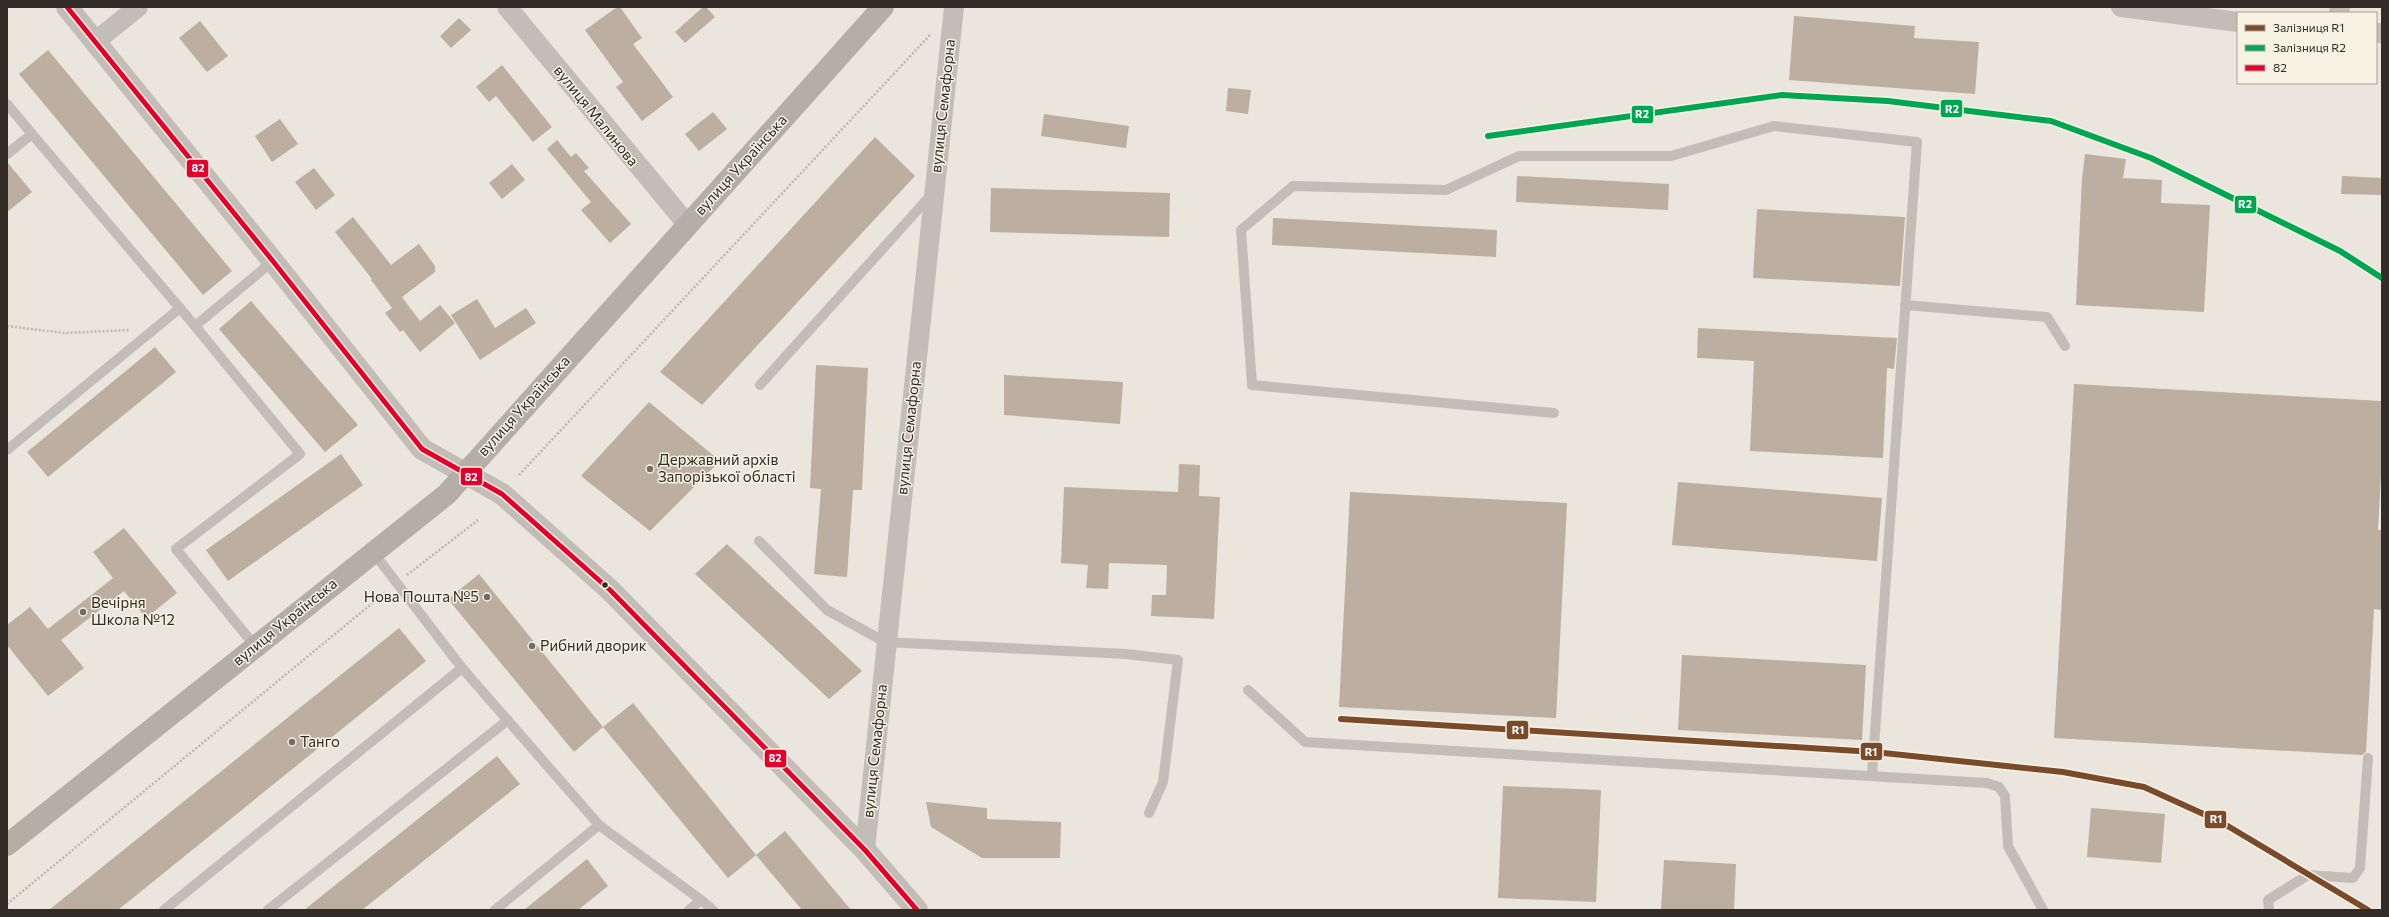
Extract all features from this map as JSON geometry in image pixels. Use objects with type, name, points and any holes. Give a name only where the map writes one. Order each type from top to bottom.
[{"type":"main road","name":"вулиця Українська","points":[[7,845],[447,494],[687,224],[883,7]]},
{"type":"street","points":[[67,7],[96,40],[422,449],[502,494],[610,590],[865,850],[917,910]]},
{"type":"street","points":[[96,40],[138,7]]},
{"type":"street","name":"вулиця Малинова","points":[[507,7],[687,224]]},
{"type":"street","points":[[2121,7],[2237,22]]},
{"type":"street","name":"вулиця Семафорна","points":[[865,850],[885,642],[954,8]]},
{"type":"lane","points":[[7,104],[180,308],[300,454],[176,549],[255,646]]},
{"type":"lane","points":[[1554,413],[1252,385],[1241,230],[1293,186],[1446,190],[1519,156],[1671,156],[1774,126],[1917,142],[1872,775]]},
{"type":"lane","points":[[7,154],[32,134]]},
{"type":"lane","points":[[760,385],[934,192]]},
{"type":"lane","points":[[195,326],[272,260]]},
{"type":"lane","points":[[1905,305],[2048,317],[2065,346]]},
{"type":"lane","points":[[7,450],[180,308]]},
{"type":"lane","points":[[759,541],[827,610],[885,642],[1126,654],[1178,660],[1164,782],[1149,813]]},
{"type":"lane","points":[[373,552],[398,582],[462,668],[599,825],[713,910]]},
{"type":"lane","points":[[164,910],[462,668]]},
{"type":"lane","points":[[1248,690],[1304,742],[1987,783],[1999,787],[2005,796],[2008,846],[2043,910]]},
{"type":"lane","points":[[268,910],[508,720]]},
{"type":"lane","points":[[2269,910],[2268,900],[2308,875],[2353,878],[2360,868],[2368,758]]},
{"type":"lane","points":[[496,910],[599,825]]},
{"type":"lane","points":[[689,910],[701,900]]},
{"type":"path","points":[[519,475],[954,8]]},
{"type":"path","points":[[7,326],[64,333],[154,328]]},
{"type":"path","points":[[7,904],[398,582],[478,520]]},
{"type":"building","points":[[617,7],[620,7],[642,38],[633,44],[673,97],[642,121],[616,87],[623,82],[585,30]]},
{"type":"building","points":[[703,7],[706,7],[715,17],[685,43],[675,32]]},
{"type":"building","points":[[1794,16],[1915,26],[1914,38],[1979,42],[1975,94],[1789,80]]},
{"type":"building","points":[[459,18],[471,30],[451,48],[440,36]]},
{"type":"building","points":[[200,21],[228,56],[207,72],[179,38]]},
{"type":"building","points":[[48,50],[232,271],[203,295],[19,74]]},
{"type":"building","points":[[502,65],[552,127],[533,142],[496,96],[489,102],[476,87]]},
{"type":"building","points":[[1228,88],[1251,90],[1248,114],[1226,111]]},
{"type":"building","points":[[713,112],[727,129],[699,151],[685,134]]},
{"type":"building","points":[[1044,114],[1129,126],[1126,148],[1041,136]]},
{"type":"building","points":[[280,119],[298,144],[272,162],[255,136]]},
{"type":"building","points":[[875,137],[915,176],[702,405],[660,372]]},
{"type":"building","points":[[557,140],[571,157],[576,153],[589,168],[584,171],[631,224],[610,243],[581,210],[591,202],[547,149]]},
{"type":"building","points":[[2085,154],[2126,159],[2123,178],[2162,180],[2161,203],[2210,205],[2204,312],[2076,305],[2082,178]]},
{"type":"building","points":[[7,162],[32,192],[7,212]]},
{"type":"building","points":[[512,164],[525,180],[502,199],[489,183]]},
{"type":"building","points":[[314,168],[335,195],[316,210],[295,182]]},
{"type":"building","points":[[1517,176],[1669,184],[1668,210],[1516,202]]},
{"type":"building","points":[[2342,176],[2382,178],[2382,195],[2341,194]]},
{"type":"building","points":[[991,188],[1170,193],[1169,237],[990,232]]},
{"type":"building","points":[[1757,209],[1905,217],[1900,286],[1753,278]]},
{"type":"building","points":[[353,217],[391,265],[419,244],[435,266],[435,272],[402,297],[420,321],[440,305],[455,323],[420,352],[403,330],[400,332],[385,313],[392,308],[371,280],[372,279],[335,232]]},
{"type":"building","points":[[1273,218],[1497,230],[1496,257],[1272,245]]},
{"type":"building","points":[[477,299],[495,328],[526,308],[536,323],[480,360],[451,315]]},
{"type":"building","points":[[251,301],[358,425],[325,452],[219,329]]},
{"type":"building","points":[[1698,328],[1897,338],[1894,369],[1887,368],[1883,458],[1750,451],[1754,361],[1697,358]]},
{"type":"building","points":[[155,347],[176,372],[48,477],[27,452]]},
{"type":"building","points":[[816,365],[868,368],[862,490],[853,490],[847,577],[814,574],[821,489],[810,488]]},
{"type":"building","points":[[1004,375],[1123,382],[1120,424],[1004,415]]},
{"type":"building","points":[[2074,384],[2382,401],[2382,457],[2378,530],[2382,530],[2382,610],[2374,609],[2366,752],[2362,755],[2054,738]]},
{"type":"building","name":"Державний архів Запорізької області","points":[[649,402],[720,461],[650,531],[581,476]]},
{"type":"building","points":[[341,454],[363,485],[228,581],[206,550]]},
{"type":"building","points":[[1179,464],[1200,465],[1199,496],[1220,497],[1214,619],[1151,616],[1152,595],[1166,595],[1167,565],[1109,563],[1108,589],[1086,588],[1088,565],[1061,563],[1064,487],[1178,492]]},
{"type":"building","points":[[1678,482],[1882,498],[1877,561],[1672,545]]},
{"type":"building","points":[[1350,492],[1567,503],[1556,718],[1339,707]]},
{"type":"building","name":"Вечірня Школа №12","points":[[124,528],[177,593],[146,618],[124,591],[61,640],[84,668],[48,696],[7,645],[7,625],[30,607],[48,629],[113,578],[93,552]]},
{"type":"building","points":[[727,544],[862,671],[829,699],[695,574]]},
{"type":"building","points":[[479,574],[603,727],[574,752],[448,599]]},
{"type":"building","points":[[399,628],[426,661],[118,910],[49,910]]},
{"type":"building","points":[[1682,655],[1866,665],[1862,740],[1678,730]]},
{"type":"building","points":[[633,703],[756,855],[728,878],[603,727]]},
{"type":"building","points":[[497,756],[520,784],[362,910],[304,910]]},
{"type":"building","points":[[1503,786],[1601,790],[1596,902],[1498,898]]},
{"type":"building","points":[[926,802],[987,808],[987,819],[1061,822],[1060,858],[982,858],[931,827]]},
{"type":"building","points":[[2091,808],[2165,814],[2161,863],[2087,857]]},
{"type":"building","points":[[785,831],[851,910],[802,910],[756,855]]},
{"type":"building","points":[[587,859],[608,886],[578,910],[524,910]]},
{"type":"building","points":[[1664,860],[1736,864],[1734,910],[1661,910]]},
{"type":"rail line","name":"R2","points":[[1488,136],[1782,95],[1888,101],[2051,121],[2151,158],[2340,251],[2382,278]]},
{"type":"rail line","name":"R1","points":[[1341,719],[1874,752],[2063,772],[2144,787],[2221,822],[2368,910]]},
{"type":"transit line","name":"82","points":[[67,7],[272,260],[422,449],[502,494],[610,590],[865,850],[917,910]]},
{"type":"place","name":"Державний архів Запорізької області","points":[[650,469]]},
{"type":"place","name":"Нова Пошта №5","points":[[487,597]]},
{"type":"place","name":"Вечірня Школа №12","points":[[83,612]]},
{"type":"place","name":"Рибний дворик","points":[[532,646]]},
{"type":"place","name":"Танго","points":[[292,742]]}]
